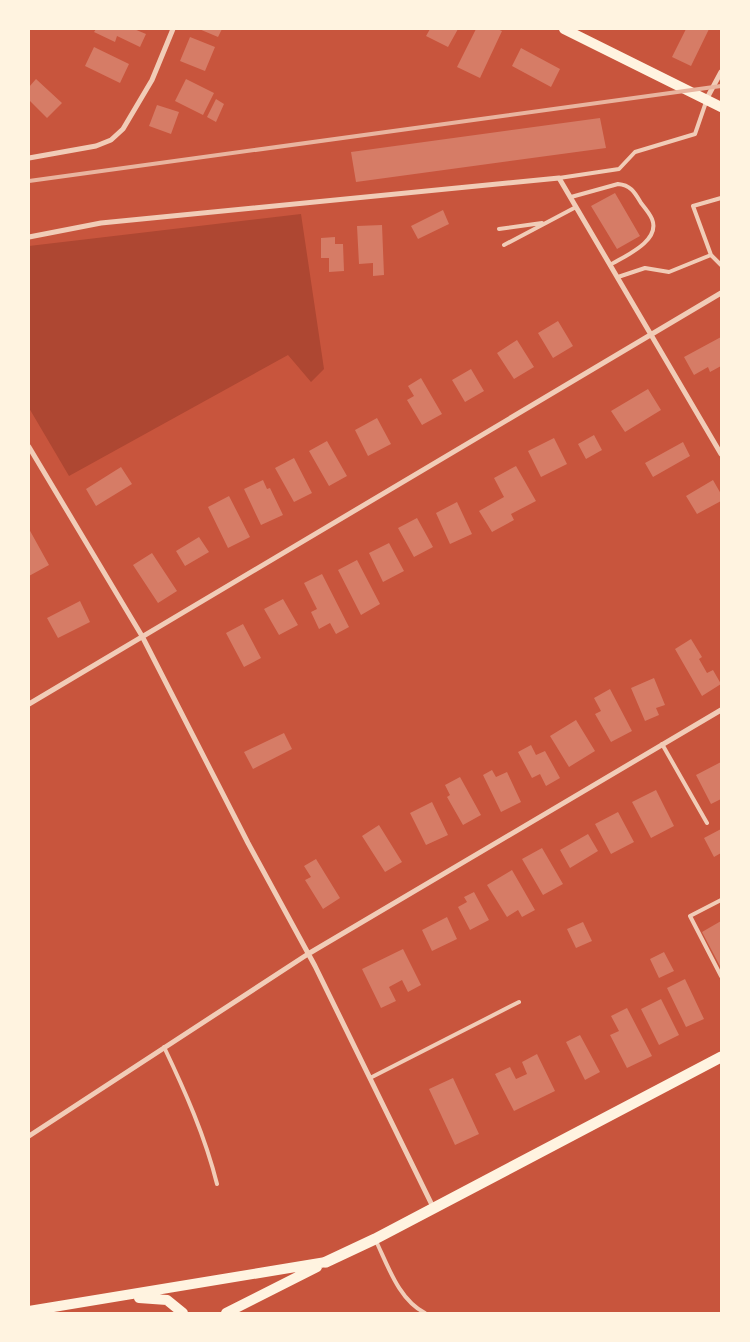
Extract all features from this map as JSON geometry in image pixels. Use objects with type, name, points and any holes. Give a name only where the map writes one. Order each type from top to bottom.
[{"type":"main road","points":[[564,29],[721,108]]},
{"type":"main road","points":[[226,1313],[374,1239],[721,1057]]},
{"type":"main road","points":[[29,1312],[326,1262]]},
{"type":"main road","points":[[123,1297],[167,1300],[183,1313]]},
{"type":"street","points":[[29,158],[96,146],[111,140],[123,129],[152,80],[173,29]]},
{"type":"street","points":[[706,100],[721,72]]},
{"type":"street","points":[[29,237],[101,223],[559,178],[721,454]]},
{"type":"street","points":[[29,704],[721,293]]},
{"type":"street","points":[[29,447],[142,636],[248,843],[308,954],[433,1208]]},
{"type":"street","points":[[29,1136],[308,954],[721,710]]},
{"type":"lane","points":[[559,178],[619,169],[635,152],[695,134],[706,100]]},
{"type":"lane","points":[[570,197],[618,184],[625,184],[632,189],[653,221],[652,231],[648,240],[610,265]]},
{"type":"lane","points":[[721,198],[693,206],[711,255],[721,265]]},
{"type":"lane","points":[[504,245],[576,207]]},
{"type":"lane","points":[[499,229],[544,223]]},
{"type":"lane","points":[[618,277],[645,268],[669,272],[711,255]]},
{"type":"lane","points":[[662,744],[707,823]]},
{"type":"lane","points":[[721,900],[690,916],[721,976]]},
{"type":"lane","points":[[370,1078],[519,1002]]},
{"type":"lane","points":[[164,1047],[210,1157],[217,1184]]},
{"type":"lane","points":[[374,1239],[405,1298],[416,1309],[426,1313]]},
{"type":"shaded area","points":[[301,214],[324,369],[311,382],[288,355],[69,476],[29,408],[29,246]]},
{"type":"building","points":[[96,29],[134,29],[146,34],[140,47],[117,36],[115,42],[94,32]]},
{"type":"building","points":[[199,29],[222,29],[218,37]]},
{"type":"building","points":[[430,29],[458,29],[448,47],[426,36]]},
{"type":"building","points":[[476,29],[497,29],[502,31],[480,78],[457,67]]},
{"type":"building","points":[[686,29],[709,29],[691,66],[672,57]]},
{"type":"building","points":[[190,37],[215,47],[205,71],[180,61]]},
{"type":"building","points":[[94,47],[129,64],[120,83],[85,66]]},
{"type":"building","points":[[521,48],[560,69],[551,87],[512,66]]},
{"type":"building","points":[[36,79],[62,103],[47,118],[29,100],[29,87]]},
{"type":"building","points":[[186,79],[214,93],[203,115],[175,101]]},
{"type":"building","points":[[216,99],[224,104],[216,122],[207,117]]},
{"type":"building","points":[[157,105],[179,112],[171,134],[149,126]]},
{"type":"building","points":[[600,118],[606,148],[356,182],[351,152]]},
{"type":"building","points":[[615,193],[640,236],[617,249],[591,206]]},
{"type":"building","points":[[443,210],[449,224],[418,239],[411,226]]},
{"type":"building","points":[[382,225],[384,275],[373,276],[373,263],[359,264],[357,226]]},
{"type":"building","points":[[335,237],[335,244],[343,244],[344,271],[329,272],[329,258],[321,258],[321,238]]},
{"type":"building","points":[[558,321],[573,346],[553,358],[538,333]]},
{"type":"building","points":[[721,337],[721,366],[710,372],[708,367],[694,375],[684,357]]},
{"type":"building","points":[[517,340],[534,367],[514,379],[497,353]]},
{"type":"building","points":[[471,369],[484,391],[465,402],[452,380]]},
{"type":"building","points":[[421,378],[442,414],[422,425],[407,400],[414,396],[408,386]]},
{"type":"building","points":[[648,389],[661,410],[625,432],[611,411]]},
{"type":"building","points":[[377,418],[391,444],[368,456],[355,430]]},
{"type":"building","points":[[594,435],[602,450],[586,459],[578,444]]},
{"type":"building","points":[[554,438],[567,464],[541,477],[528,451]]},
{"type":"building","points":[[327,441],[347,476],[329,486],[309,451]]},
{"type":"building","points":[[683,442],[690,456],[653,477],[645,463]]},
{"type":"building","points":[[294,458],[312,493],[294,502],[275,468]]},
{"type":"building","points":[[516,466],[536,501],[511,514],[514,520],[492,532],[479,511],[504,497],[494,478]]},
{"type":"building","points":[[121,467],[132,484],[96,506],[86,489]]},
{"type":"building","points":[[263,480],[267,489],[270,488],[283,515],[261,525],[244,489]]},
{"type":"building","points":[[713,480],[721,494],[721,501],[697,514],[686,496]]},
{"type":"building","points":[[229,496],[250,537],[228,548],[208,507]]},
{"type":"building","points":[[457,502],[472,534],[450,544],[436,513]]},
{"type":"building","points":[[417,518],[433,547],[414,557],[398,528]]},
{"type":"building","points":[[29,529],[49,565],[29,576]]},
{"type":"building","points":[[199,537],[209,552],[185,566],[176,551]]},
{"type":"building","points":[[389,543],[404,571],[383,582],[369,553]]},
{"type":"building","points":[[152,553],[177,591],[158,603],[133,565]]},
{"type":"building","points":[[357,560],[380,604],[361,615],[338,570]]},
{"type":"building","points":[[322,574],[349,627],[336,634],[330,623],[319,629],[311,612],[317,609],[304,583]]},
{"type":"building","points":[[283,599],[298,625],[279,635],[264,609]]},
{"type":"building","points":[[80,601],[90,622],[58,638],[47,618]]},
{"type":"building","points":[[243,624],[261,658],[244,667],[226,633]]},
{"type":"building","points":[[691,639],[702,657],[699,659],[707,673],[713,670],[721,684],[702,696],[675,649]]},
{"type":"building","points":[[654,678],[665,705],[656,708],[659,715],[645,721],[631,688]]},
{"type":"building","points":[[610,689],[632,731],[611,742],[595,714],[601,711],[594,698]]},
{"type":"building","points":[[576,720],[595,751],[569,767],[550,736]]},
{"type":"building","points":[[284,733],[292,749],[253,769],[244,752]]},
{"type":"building","points":[[531,745],[536,755],[545,751],[560,778],[546,786],[540,774],[532,778],[518,752]]},
{"type":"building","points":[[721,762],[721,799],[711,804],[696,775]]},
{"type":"building","points":[[492,770],[496,777],[507,772],[521,802],[501,812],[483,775]]},
{"type":"building","points":[[460,777],[481,815],[463,825],[447,797],[450,795],[445,785]]},
{"type":"building","points":[[656,790],[674,826],[651,838],[632,802]]},
{"type":"building","points":[[432,802],[448,835],[426,845],[410,813]]},
{"type":"building","points":[[618,812],[634,842],[611,854],[595,824]]},
{"type":"building","points":[[379,825],[402,862],[385,872],[362,836]]},
{"type":"building","points":[[721,829],[721,853],[714,857],[704,838]]},
{"type":"building","points":[[588,834],[598,851],[570,868],[560,850]]},
{"type":"building","points":[[542,848],[563,884],[543,895],[522,859]]},
{"type":"building","points":[[316,859],[340,898],[323,909],[305,880],[311,877],[304,866]]},
{"type":"building","points":[[512,870],[535,910],[522,917],[518,910],[507,917],[487,885]]},
{"type":"building","points":[[474,892],[489,920],[470,930],[458,907],[467,902],[464,897]]},
{"type":"building","points":[[447,917],[457,939],[432,951],[422,930]]},
{"type":"building","points":[[721,921],[721,968],[702,932]]},
{"type":"building","points":[[583,922],[592,941],[576,948],[567,929]]},
{"type":"building","points":[[403,949],[421,985],[408,992],[402,980],[389,987],[396,1001],[381,1008],[362,969]]},
{"type":"building","points":[[664,952],[674,971],[659,978],[650,959]]},
{"type":"building","points":[[685,979],[704,1019],[686,1027],[667,988]]},
{"type":"building","points":[[661,999],[679,1035],[659,1045],[641,1009]]},
{"type":"building","points":[[627,1008],[652,1056],[627,1068],[610,1035],[619,1031],[611,1016]]},
{"type":"building","points":[[580,1035],[600,1072],[585,1080],[566,1042]]},
{"type":"building","points":[[537,1054],[555,1091],[514,1111],[495,1074],[510,1067],[516,1079],[527,1074],[522,1062]]},
{"type":"building","points":[[453,1078],[479,1134],[455,1145],[429,1089]]},
{"type":"railway","points":[[29,181],[721,86]]}]
